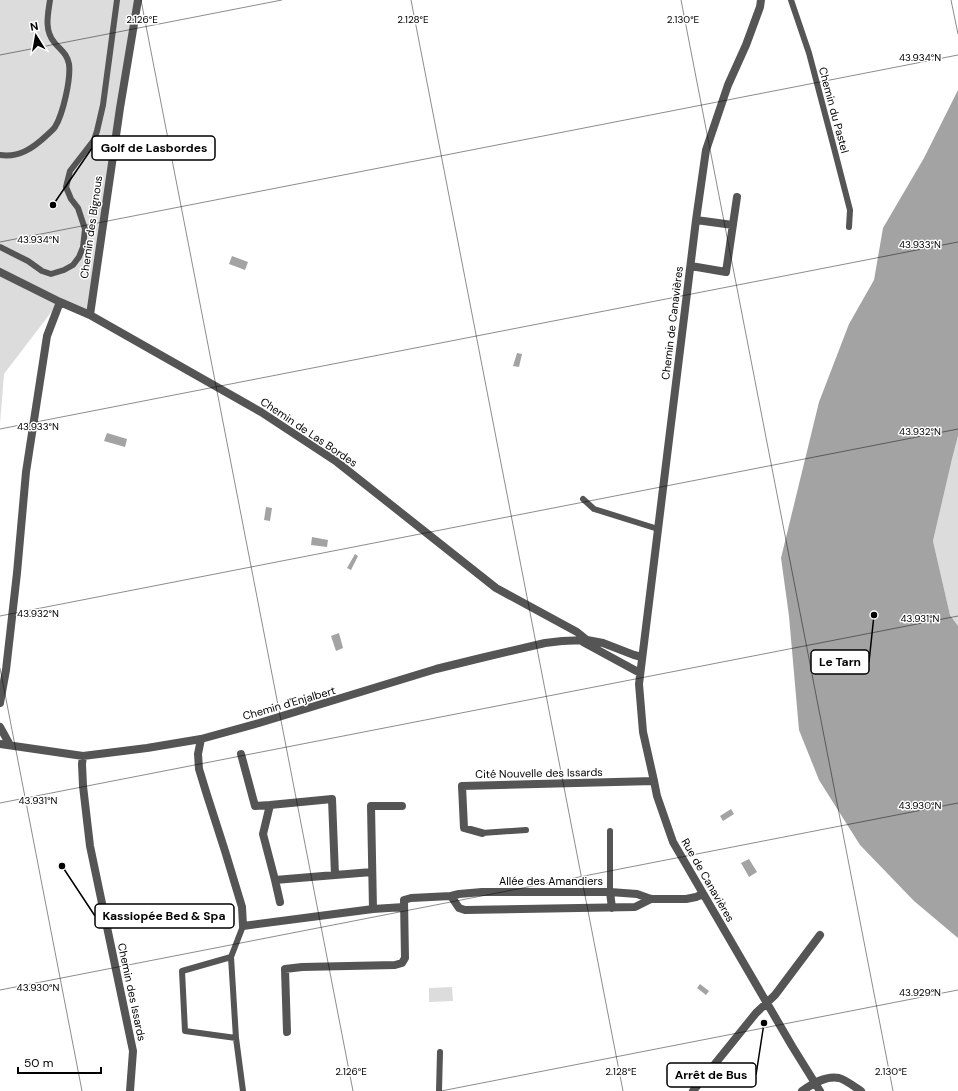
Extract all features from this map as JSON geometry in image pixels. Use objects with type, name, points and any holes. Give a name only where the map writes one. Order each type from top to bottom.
[{"type":"street","name":"Chemin des Bignous","points":[[90,315],[120,108],[138,0]]},
{"type":"street","name":"Chemin de Canavières","points":[[642,657],[706,150],[728,85],[746,45],[760,7],[761,0]]},
{"type":"street","points":[[691,266],[726,272],[737,197]]},
{"type":"street","points":[[696,220],[733,225]]},
{"type":"street","name":"Chemin de Las Bordes","points":[[0,272],[60,302],[90,315],[261,412],[337,462],[496,588],[577,632],[584,640]]},
{"type":"street","points":[[0,703],[29,457],[47,336],[60,302]]},
{"type":"street","points":[[584,640],[640,673]]},
{"type":"street","name":"Chemin d'Enjalbert","points":[[0,744],[83,756],[147,748],[201,739],[260,723],[436,669],[562,641],[584,640],[603,643],[642,657]]},
{"type":"street","name":"Rue de Canavières","points":[[642,657],[639,684],[643,732],[657,796],[673,842],[702,894],[820,1091]]},
{"type":"street","points":[[0,727],[10,745]]},
{"type":"street","points":[[201,739],[198,754],[199,769],[242,907],[243,926],[373,909],[404,907],[405,958],[402,963],[395,965],[302,967],[285,969],[287,1032]]},
{"type":"street","points":[[241,754],[255,806],[332,799],[335,874]]},
{"type":"street","name":"Chemin des Issards","points":[[83,756],[83,786],[90,846],[133,1051],[130,1091]]},
{"type":"street","name":"Cité Nouvelle des Issards","points":[[482,833],[464,828],[462,786],[654,781]]},
{"type":"street","points":[[270,805],[263,834],[280,902]]},
{"type":"street","points":[[373,909],[371,806],[402,806]]},
{"type":"street","points":[[275,880],[372,872]]},
{"type":"street","name":"Allée des Amandiers","points":[[404,907],[404,900],[411,898],[451,896],[482,892],[610,892],[637,894],[651,899],[686,899],[702,894]]},
{"type":"street","points":[[610,892],[612,908]]},
{"type":"street","points":[[451,896],[459,908],[465,910],[635,907],[651,899]]},
{"type":"street","points":[[693,1091],[756,1014],[775,995],[820,936]]},
{"type":"street","points":[[802,1091],[825,1078],[839,1078],[861,1091]]},
{"type":"lane","points":[[0,154],[6,156],[20,154],[36,145],[54,127],[62,110],[70,74],[68,62],[64,52],[53,41],[49,33],[47,22],[50,0]]},
{"type":"lane","points":[[0,247],[28,261],[42,271],[51,274],[64,270],[73,265],[79,257],[83,247],[85,229],[78,208],[71,199],[66,187],[70,171],[94,140],[97,131],[103,105],[117,0]]},
{"type":"lane","name":"Chemin du Pastel","points":[[791,0],[809,53],[850,210],[849,227]]},
{"type":"lane","points":[[583,499],[594,509],[658,529]]},
{"type":"lane","points":[[482,833],[526,830]]},
{"type":"lane","points":[[610,831],[610,892]]},
{"type":"lane","points":[[243,926],[231,957],[236,1038],[243,1091]]},
{"type":"lane","points":[[231,957],[182,971],[185,1030],[236,1038]]},
{"type":"lane","points":[[439,1091],[440,1052]]},
{"type":"shaded area","points":[[0,0],[138,0],[90,315],[59,302],[4,374],[0,424]]},
{"type":"shaded area","points":[[958,90],[958,436],[933,541],[950,615],[958,626],[958,938],[914,901],[860,845],[819,780],[799,730],[789,616],[781,558],[819,402],[849,324],[874,280],[883,228],[924,158]]},
{"type":"shaded area","points":[[232,256],[248,262],[245,270],[229,264]]},
{"type":"shaded area","points":[[517,353],[522,354],[519,367],[513,366]]},
{"type":"shaded area","points":[[107,433],[127,439],[125,447],[104,441]]},
{"type":"shaded area","points":[[958,436],[958,626],[950,615],[933,541]]},
{"type":"shaded area","points":[[266,507],[272,508],[270,521],[264,520]]},
{"type":"shaded area","points":[[312,537],[328,540],[327,547],[311,545]]},
{"type":"shaded area","points":[[355,554],[358,556],[351,570],[347,568]]},
{"type":"shaded area","points":[[339,633],[343,648],[336,651],[331,636]]},
{"type":"shaded area","points":[[731,809],[734,814],[723,821],[720,816]]},
{"type":"shaded area","points":[[749,859],[757,872],[749,877],[741,863]]},
{"type":"shaded area","points":[[700,984],[709,991],[706,995],[697,988]]},
{"type":"shaded area","points":[[452,987],[453,1001],[429,1002],[429,988]]},
{"type":"place","name":"Golf de Lasbordes","points":[[53,205]]},
{"type":"place","name":"Le Tarn","points":[[874,615]]},
{"type":"place","name":"Kassiopée Bed & Spa","points":[[62,866]]},
{"type":"place","name":"Arrêt de Bus","points":[[764,1023]]}]
